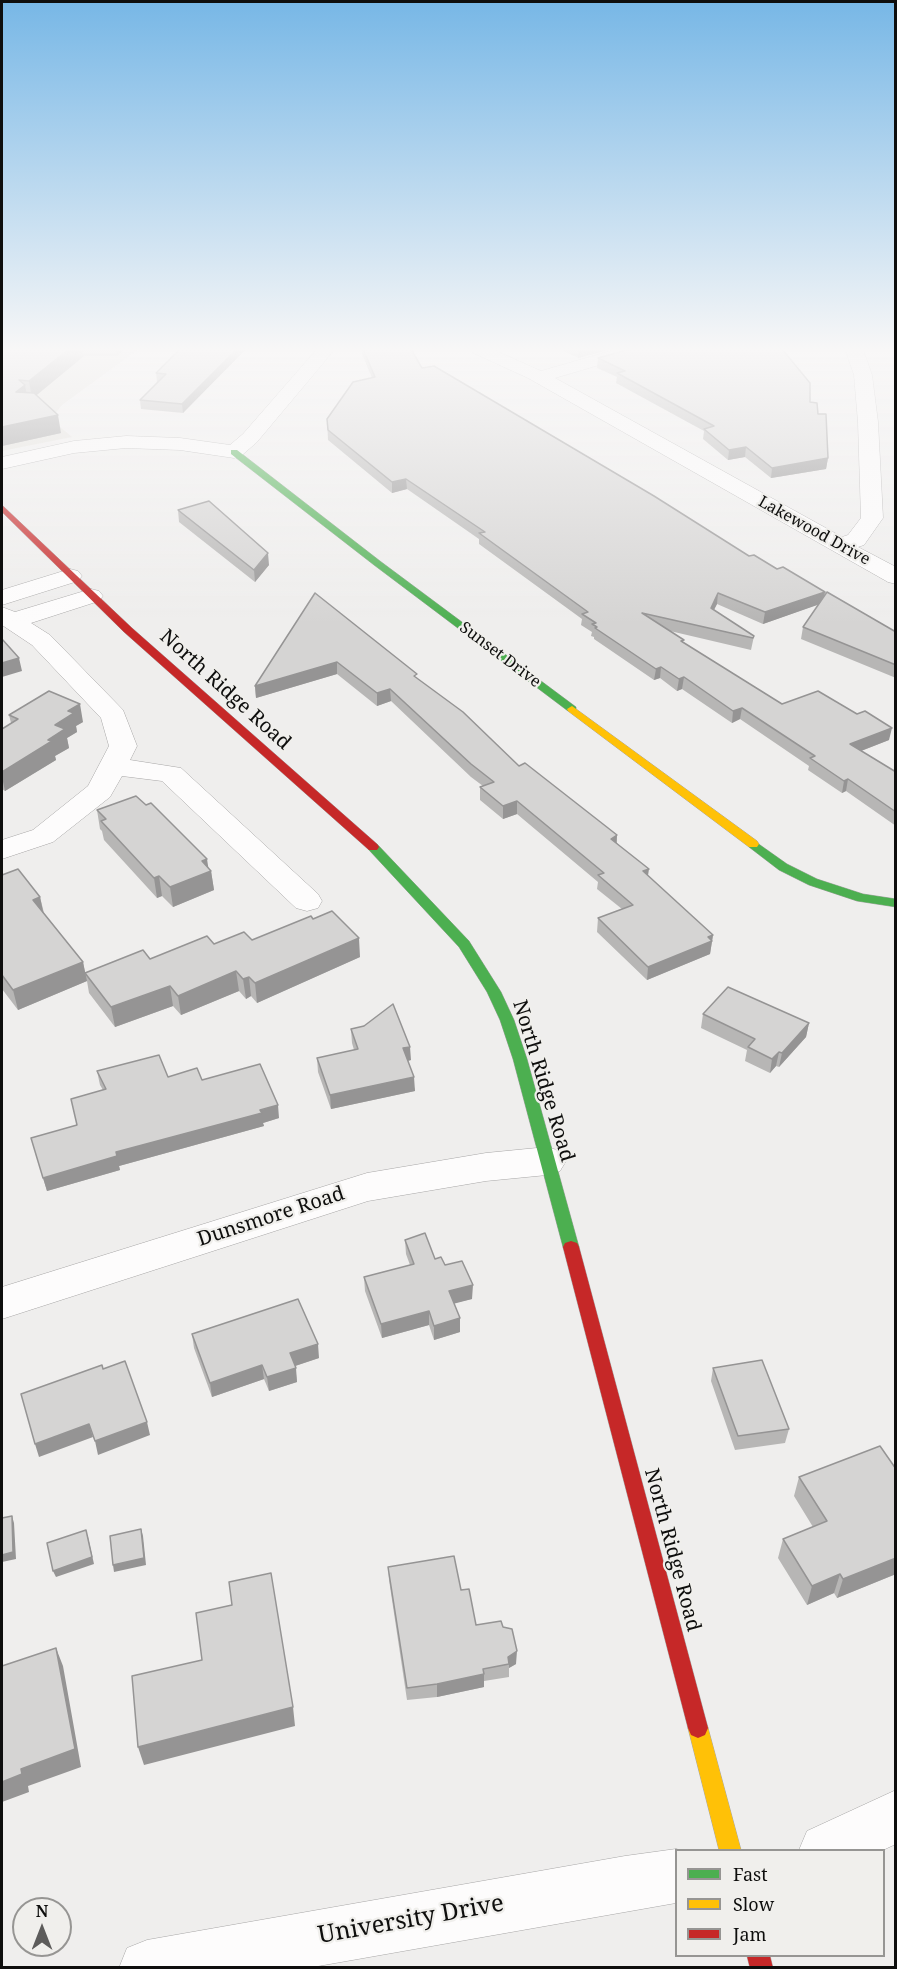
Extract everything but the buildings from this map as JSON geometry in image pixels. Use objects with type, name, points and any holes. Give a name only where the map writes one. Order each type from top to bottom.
[{"type":"main road","name":"Sunset Drive","points":[[234,452],[377,563],[783,867],[813,882],[861,898],[896,903]]},
{"type":"main road","name":"North Ridge Road","points":[[2,508],[91,596],[378,852],[464,944],[494,992],[507,1020],[548,1161],[729,1849]]},
{"type":"street","points":[[2,463],[74,447],[126,442],[180,444],[234,452],[247,441]]},
{"type":"street","name":"Lakewood Drive","points":[[653,441],[896,577]]},
{"type":"street","points":[[840,545],[856,540],[872,518],[869,441]]},
{"type":"street","points":[[5,611],[70,576]]},
{"type":"street","points":[[5,611],[91,596]]},
{"type":"street","points":[[2,850],[43,836],[100,791],[123,746],[114,716],[41,640],[5,611]]},
{"type":"street","points":[[112,766],[171,774],[307,900]]},
{"type":"street","name":"Dunsmore Road","points":[[2,1303],[367,1187],[475,1168],[548,1161]]},
{"type":"street","points":[[830,1849],[896,1816]]},
{"type":"street","name":"University Drive","points":[[147,1968],[165,1962],[625,1882],[675,1876]]},
{"type":"shaded area","points":[[2,441],[53,441],[2,451]]},
{"type":"traffic: fast","points":[[234,452],[377,563],[572,709]]},
{"type":"traffic: fast","points":[[753,844],[783,867],[813,882],[861,898],[896,903]]},
{"type":"traffic: fast","points":[[373,847],[464,944],[494,992],[507,1020],[520,1059],[571,1247]]},
{"type":"traffic: slow","points":[[572,709],[753,844]]},
{"type":"traffic: slow","points":[[698,1728],[730,1849]]},
{"type":"traffic: jam","points":[[2,508],[128,630],[373,847]]},
{"type":"traffic: jam","points":[[571,1247],[698,1728]]},
{"type":"traffic: jam","points":[[759,1957],[762,1968]]}]
